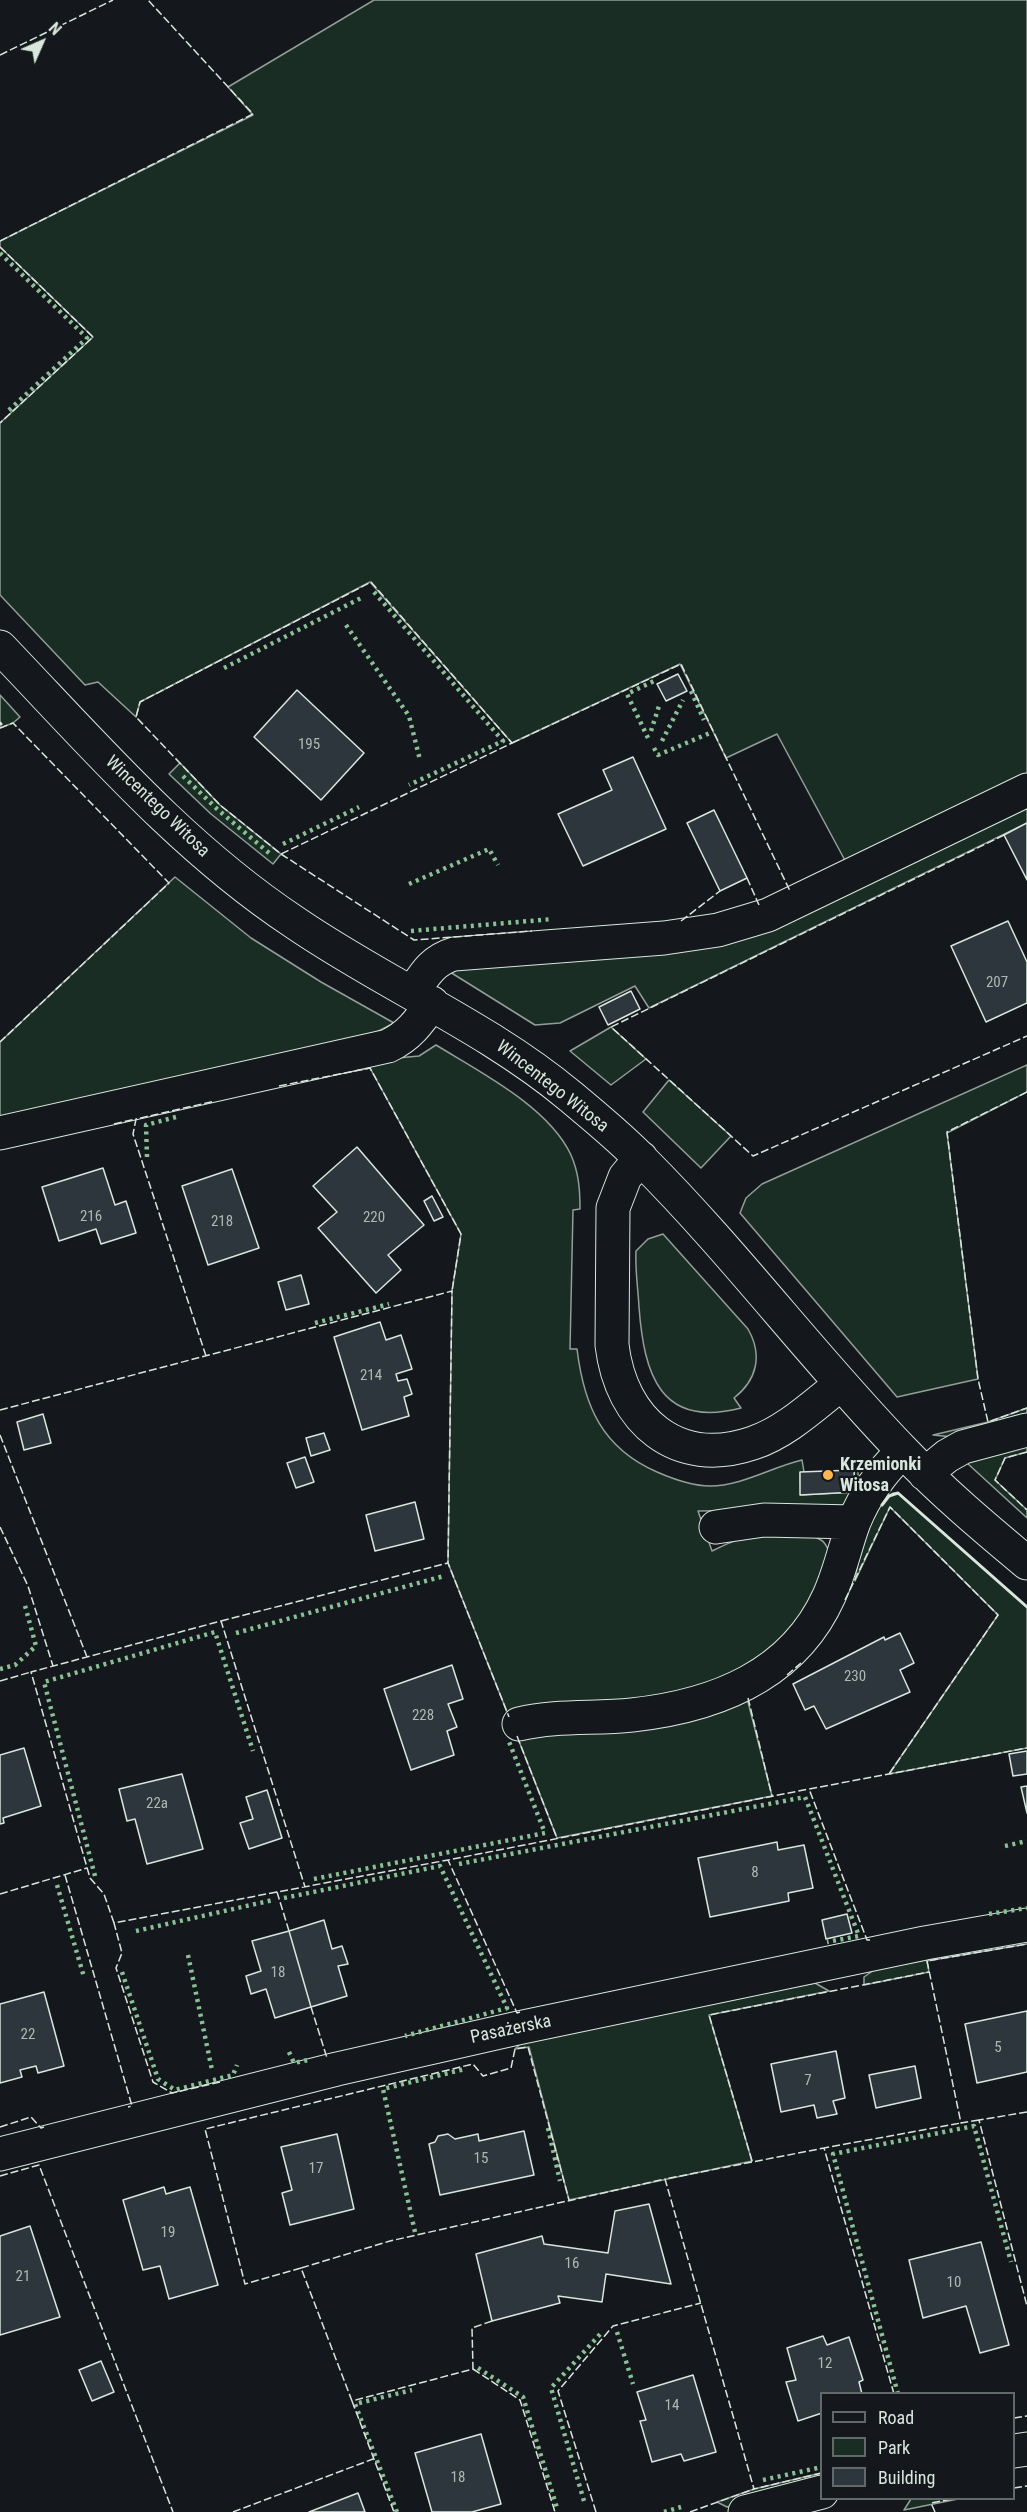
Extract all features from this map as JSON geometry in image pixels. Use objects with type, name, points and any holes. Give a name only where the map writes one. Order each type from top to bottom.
[{"type":"street","name":"Wincentego Witosa","points":[[0,647],[131,785],[215,863],[296,924],[516,1054],[568,1095],[640,1158],[699,1221],[840,1384],[914,1462],[1027,1563]]},
{"type":"street","points":[[0,1133],[388,1046],[403,1039],[416,1027],[430,966],[442,957],[454,954],[664,938],[718,930],[768,915],[1027,790]]},
{"type":"street","points":[[640,1158],[625,1178],[613,1208],[612,1345],[614,1364],[621,1388],[636,1414],[654,1430],[679,1446],[704,1451],[728,1450],[755,1443],[781,1430],[840,1384]]},
{"type":"street","points":[[519,1725],[572,1716],[631,1715],[675,1708],[716,1698],[751,1682],[784,1656],[812,1628],[840,1571],[854,1522],[882,1471],[947,1456],[963,1447],[1027,1430]]},
{"type":"street","points":[[716,1527],[764,1520],[854,1522]]},
{"type":"street","name":"Pasażerska","points":[[0,2154],[337,2069],[518,2028],[926,1943],[1027,1925]]},
{"type":"street","points":[[745,2512],[820,2493]]},
{"type":"green space","points":[[374,0],[1027,0],[1027,780],[848,866],[777,734],[726,758],[680,664],[512,743],[370,582],[140,702],[136,717],[98,682],[85,685],[0,595],[0,423],[93,337],[0,247],[0,241],[253,115],[228,87]]},
{"type":"green space","points":[[0,695],[20,717],[13,723],[0,728]]},
{"type":"green space","points":[[180,763],[220,805],[281,854],[273,864],[211,814],[169,774]]},
{"type":"green space","points":[[1027,796],[1027,823],[649,1008],[635,986],[560,1023],[535,1025],[450,972],[477,962],[666,948]]},
{"type":"green space","points":[[175,877],[251,938],[321,982],[394,1023],[373,1034],[0,1118],[0,1042]]},
{"type":"green space","points":[[611,1027],[646,1059],[611,1085],[570,1051]]},
{"type":"green space","points":[[436,1045],[492,1079],[530,1106],[547,1121],[571,1155],[576,1168],[580,1209],[573,1210],[570,1349],[577,1349],[580,1370],[591,1407],[609,1438],[622,1451],[657,1472],[683,1482],[703,1486],[745,1480],[802,1460],[804,1472],[800,1473],[801,1495],[854,1492],[854,1470],[858,1470],[858,1492],[846,1504],[830,1509],[698,1511],[712,1551],[737,1540],[766,1532],[795,1531],[809,1534],[823,1541],[833,1560],[786,1643],[705,1693],[509,1717],[448,1563],[452,1291],[461,1234],[370,1068],[288,1084],[365,1061],[419,1056]]},
{"type":"green space","points":[[1027,1065],[1027,1092],[947,1133],[978,1379],[897,1397],[740,1213],[746,1198],[762,1184]]},
{"type":"green space","points":[[669,1080],[731,1136],[701,1168],[643,1112]]},
{"type":"green space","points":[[663,1234],[748,1329],[753,1339],[755,1366],[748,1383],[734,1398],[741,1408],[714,1412],[692,1410],[674,1403],[652,1374],[641,1331],[636,1251],[648,1239]]},
{"type":"green space","points":[[1027,1408],[1027,1420],[953,1437],[933,1435],[988,1422]]},
{"type":"green space","points":[[1027,1439],[1027,1452],[1005,1458],[995,1480],[1027,1510],[1027,1518],[967,1463]]},
{"type":"green space","points":[[893,1493],[898,1493],[1027,1607],[1027,1748],[889,1774],[998,1615],[890,1507],[855,1581],[866,1533],[877,1511]]},
{"type":"green space","points":[[747,1698],[772,1796],[557,1838],[515,1731]]},
{"type":"green space","points":[[1027,1940],[1027,1944],[927,1961],[929,1972],[864,1985],[864,1977],[874,1970]]},
{"type":"green space","points":[[815,1983],[829,1991],[709,2015],[752,2161],[569,2200],[529,2047],[515,2049],[524,2040]]},
{"type":"green space","points":[[820,2473],[820,2481],[727,2507],[717,2502],[754,2489]]},
{"type":"green space","points":[[910,2500],[953,2500],[904,2510]]},
{"type":"building","points":[[678,674],[687,691],[666,701],[657,684]]},
{"type":"building","points":[[297,690],[364,753],[321,800],[254,737]]},
{"type":"building","points":[[633,757],[666,829],[583,866],[558,814],[612,790],[603,770]]},
{"type":"building","points":[[714,810],[747,878],[720,891],[687,823]]},
{"type":"building","points":[[1027,823],[1027,880],[1004,835]]},
{"type":"building","points":[[1008,921],[1027,962],[1027,1003],[986,1022],[951,946]]},
{"type":"building","points":[[631,991],[640,1009],[608,1025],[599,1007]]},
{"type":"building","points":[[357,1147],[424,1225],[388,1255],[401,1270],[376,1293],[318,1228],[337,1212],[313,1186]]},
{"type":"building","points":[[103,1168],[115,1205],[126,1201],[136,1233],[101,1244],[96,1229],[59,1241],[42,1187]]},
{"type":"building","points":[[232,1169],[259,1248],[208,1265],[182,1186]]},
{"type":"building","points":[[432,1196],[443,1217],[434,1221],[424,1201]]},
{"type":"building","points":[[301,1275],[309,1304],[286,1310],[278,1282]]},
{"type":"building","points":[[380,1322],[386,1340],[401,1335],[412,1369],[396,1374],[398,1381],[407,1379],[412,1394],[404,1397],[409,1416],[362,1430],[334,1337]]},
{"type":"building","points":[[43,1414],[51,1443],[24,1450],[17,1422]]},
{"type":"building","points":[[324,1433],[330,1450],[311,1456],[306,1438]]},
{"type":"building","points":[[305,1457],[314,1482],[296,1488],[287,1463]]},
{"type":"building","points":[[854,1470],[855,1492],[800,1495],[800,1472]]},
{"type":"building","points":[[415,1502],[424,1539],[375,1551],[366,1515]]},
{"type":"building","points":[[900,1633],[914,1663],[900,1670],[910,1692],[826,1729],[814,1706],[805,1710],[793,1684],[884,1637],[885,1640]]},
{"type":"building","points":[[452,1665],[463,1699],[448,1704],[457,1727],[447,1731],[454,1755],[411,1770],[384,1689]]},
{"type":"building","points":[[24,1748],[41,1806],[3,1818],[4,1823],[0,1824],[0,1755]]},
{"type":"building","points":[[1027,1751],[1027,1774],[1013,1776],[1009,1754]]},
{"type":"building","points":[[182,1774],[203,1849],[147,1864],[135,1819],[127,1821],[119,1789]]},
{"type":"building","points":[[1027,1786],[1027,1813],[1021,1787]]},
{"type":"building","points":[[267,1790],[282,1838],[249,1849],[240,1823],[253,1819],[246,1797]]},
{"type":"building","points":[[777,1842],[778,1850],[804,1845],[813,1888],[788,1893],[789,1901],[710,1917],[698,1858]]},
{"type":"building","points":[[847,1914],[852,1933],[826,1939],[822,1920]]},
{"type":"building","points":[[324,1920],[332,1949],[342,1946],[348,1964],[338,1966],[347,1996],[311,2007],[289,1931]]},
{"type":"building","points":[[289,1931],[311,2007],[275,2018],[266,1989],[251,1994],[246,1976],[261,1971],[252,1941]]},
{"type":"building","points":[[44,1992],[64,2066],[38,2073],[36,2066],[20,2070],[22,2077],[0,2083],[0,2004]]},
{"type":"building","points":[[1027,2011],[1027,2072],[977,2083],[965,2024]]},
{"type":"building","points":[[836,2051],[845,2098],[833,2101],[837,2114],[817,2118],[814,2105],[781,2112],[771,2064]]},
{"type":"building","points":[[915,2066],[921,2098],[876,2108],[869,2075]]},
{"type":"building","points":[[524,2131],[534,2175],[440,2195],[429,2144],[435,2142],[438,2136],[448,2134],[455,2139],[478,2134],[479,2141]]},
{"type":"building","points":[[337,2134],[354,2209],[290,2225],[282,2193],[292,2190],[281,2147]]},
{"type":"building","points":[[164,2187],[166,2194],[190,2187],[218,2285],[169,2299],[160,2266],[143,2270],[123,2200]]},
{"type":"building","points":[[649,2204],[671,2284],[606,2274],[602,2302],[558,2296],[560,2303],[492,2321],[476,2254],[542,2236],[544,2244],[608,2253],[615,2211]]},
{"type":"building","points":[[30,2226],[60,2317],[0,2335],[0,2236]]},
{"type":"building","points":[[981,2242],[1009,2345],[980,2353],[966,2306],[923,2318],[909,2260]]},
{"type":"building","points":[[823,2336],[827,2345],[849,2337],[863,2380],[859,2382],[862,2392],[820,2392],[820,2414],[798,2421],[786,2382],[796,2380],[787,2348]]},
{"type":"building","points":[[101,2361],[114,2392],[92,2401],[79,2370]]},
{"type":"building","points":[[693,2375],[716,2452],[684,2461],[681,2454],[652,2462],[640,2421],[646,2420],[637,2392]]},
{"type":"building","points":[[481,2434],[501,2504],[472,2512],[432,2512],[415,2453]]},
{"type":"building","points":[[358,2493],[365,2512],[309,2512]]},
{"type":"hedge","points":[[0,253],[87,338],[7,412]]},
{"type":"hedge","points":[[374,592],[503,741],[409,785]]},
{"type":"hedge","points":[[224,668],[363,597]]},
{"type":"hedge","points":[[346,625],[409,716],[420,760]]},
{"type":"hedge","points":[[648,738],[627,694],[654,681]]},
{"type":"hedge","points":[[691,691],[704,720]]},
{"type":"hedge","points":[[662,741],[683,700]]},
{"type":"hedge","points":[[651,731],[659,706]]},
{"type":"hedge","points":[[654,748],[658,755],[710,733]]},
{"type":"hedge","points":[[183,776],[217,809],[269,853]]},
{"type":"hedge","points":[[283,844],[359,807]]},
{"type":"hedge","points":[[409,884],[489,849],[498,865]]},
{"type":"hedge","points":[[411,931],[553,919]]},
{"type":"hedge","points":[[147,1157],[146,1125],[176,1117]]},
{"type":"hedge","points":[[315,1323],[389,1304]]},
{"type":"hedge","points":[[236,1633],[444,1576]]},
{"type":"hedge","points":[[0,1669],[15,1665],[36,1646],[24,1602]]},
{"type":"hedge","points":[[95,1876],[44,1682],[215,1632],[253,1751]]},
{"type":"hedge","points":[[314,1879],[545,1833],[508,1739]]},
{"type":"hedge","points":[[459,1864],[805,1797],[859,1936],[827,1942]]},
{"type":"hedge","points":[[1005,1846],[1027,1841]]},
{"type":"hedge","points":[[284,1898],[440,1866],[507,2008],[405,2036]]},
{"type":"hedge","points":[[57,1885],[84,1977]]},
{"type":"hedge","points":[[136,1931],[273,1900]]},
{"type":"hedge","points":[[989,1914],[1027,1908]]},
{"type":"hedge","points":[[188,1955],[212,2070]]},
{"type":"hedge","points":[[122,1972],[158,2079],[175,2090],[233,2075],[237,2065]]},
{"type":"hedge","points":[[289,2052],[294,2063],[308,2060]]},
{"type":"hedge","points":[[415,2232],[383,2089],[465,2069]]},
{"type":"hedge","points":[[897,2392],[833,2154],[974,2126],[1011,2262]]},
{"type":"hedge","points":[[548,2128],[560,2181]]},
{"type":"hedge","points":[[584,2501],[551,2388],[603,2331]]},
{"type":"hedge","points":[[617,2332],[633,2384]]},
{"type":"hedge","points":[[478,2368],[523,2397],[557,2508]]},
{"type":"hedge","points":[[397,2512],[355,2404],[412,2390]]},
{"type":"hedge","points":[[763,2480],[820,2467]]},
{"type":"hedge","points":[[664,2512],[681,2507]]},
{"type":"fence","points":[[0,55],[113,0]]},
{"type":"fence","points":[[0,241],[253,114],[148,0]]},
{"type":"fence","points":[[0,247],[93,337],[0,423]]},
{"type":"fence","points":[[371,582],[512,743],[281,854],[220,805],[136,717],[140,702],[371,582]]},
{"type":"fence","points":[[512,743],[681,664],[790,891]]},
{"type":"fence","points":[[0,728],[13,723],[169,883],[0,1042]]},
{"type":"fence","points":[[1004,835],[611,1027],[753,1156],[1027,1036]]},
{"type":"fence","points":[[281,854],[414,940],[532,931]]},
{"type":"fence","points":[[747,878],[759,905]]},
{"type":"fence","points":[[681,921],[720,891]]},
{"type":"fence","points":[[279,1086],[370,1068],[461,1234],[452,1291]]},
{"type":"fence","points":[[1027,1092],[947,1132],[978,1379],[988,1422],[1027,1408]]},
{"type":"fence","points":[[206,1356],[133,1134],[136,1119],[215,1101]]},
{"type":"fence","points":[[114,1124],[136,1119]]},
{"type":"fence","points":[[0,1410],[452,1291],[448,1563]]},
{"type":"fence","points":[[0,1435],[87,1657]]},
{"type":"fence","points":[[1027,1452],[1005,1458],[995,1480],[1027,1510]]},
{"type":"fence","points":[[845,1600],[890,1507],[998,1615],[889,1774]]},
{"type":"fence","points":[[0,1527],[28,1586],[53,1666]]},
{"type":"fence","points":[[221,1621],[448,1563],[509,1717]]},
{"type":"fence","points":[[114,1923],[104,1894],[90,1878],[31,1672],[221,1621],[305,1887]]},
{"type":"fence","points":[[787,1675],[801,1663]]},
{"type":"fence","points":[[0,1681],[31,1672]]},
{"type":"fence","points":[[748,1698],[772,1796]]},
{"type":"fence","points":[[517,1736],[557,1838]]},
{"type":"fence","points":[[870,1940],[867,1940],[809,1789],[1027,1748]]},
{"type":"fence","points":[[520,2012],[517,2013],[448,1860],[809,1789]]},
{"type":"fence","points":[[289,1931],[277,1892],[448,1860]]},
{"type":"fence","points":[[0,1894],[87,1868]]},
{"type":"fence","points":[[65,1875],[132,2106],[128,2107]]},
{"type":"fence","points":[[220,2082],[172,2093],[153,2082],[116,1968],[122,1953],[114,1923],[277,1892]]},
{"type":"fence","points":[[979,2120],[961,2123],[927,1961],[1027,1944]]},
{"type":"fence","points":[[752,2161],[709,2015],[929,1972]]},
{"type":"fence","points":[[311,2007],[327,2058]]},
{"type":"fence","points":[[301,2268],[245,2284],[205,2129],[473,2064],[483,2076],[511,2068],[515,2049],[528,2047],[569,2200]]},
{"type":"fence","points":[[1027,2112],[979,2120],[1027,2306]]},
{"type":"fence","points":[[0,2127],[31,2117],[41,2128],[44,2127]]},
{"type":"fence","points":[[893,2392],[824,2148],[961,2123]]},
{"type":"fence","points":[[820,2473],[754,2489],[665,2179],[824,2148]]},
{"type":"fence","points":[[0,2176],[39,2165],[173,2512]]},
{"type":"fence","points":[[492,2321],[472,2328],[473,2369],[352,2401],[301,2268],[390,2241],[665,2179]]},
{"type":"fence","points":[[596,2512],[558,2391],[613,2326],[701,2303]]},
{"type":"fence","points":[[473,2369],[520,2400],[555,2512]]},
{"type":"fence","points":[[352,2401],[394,2512]]},
{"type":"fence","points":[[1015,2418],[1027,2416]]},
{"type":"fence","points":[[233,2512],[373,2459]]},
{"type":"fence","points":[[1015,2488],[1027,2486]]},
{"type":"fence","points":[[690,2512],[754,2489]]},
{"type":"fence","points":[[935,2512],[931,2503],[947,2500]]},
{"type":"wall","points":[[882,1505],[889,1496],[898,1493],[1027,1607]]},
{"type":"place","name":"Krzemionki Witosa","points":[[828,1475]]}]
